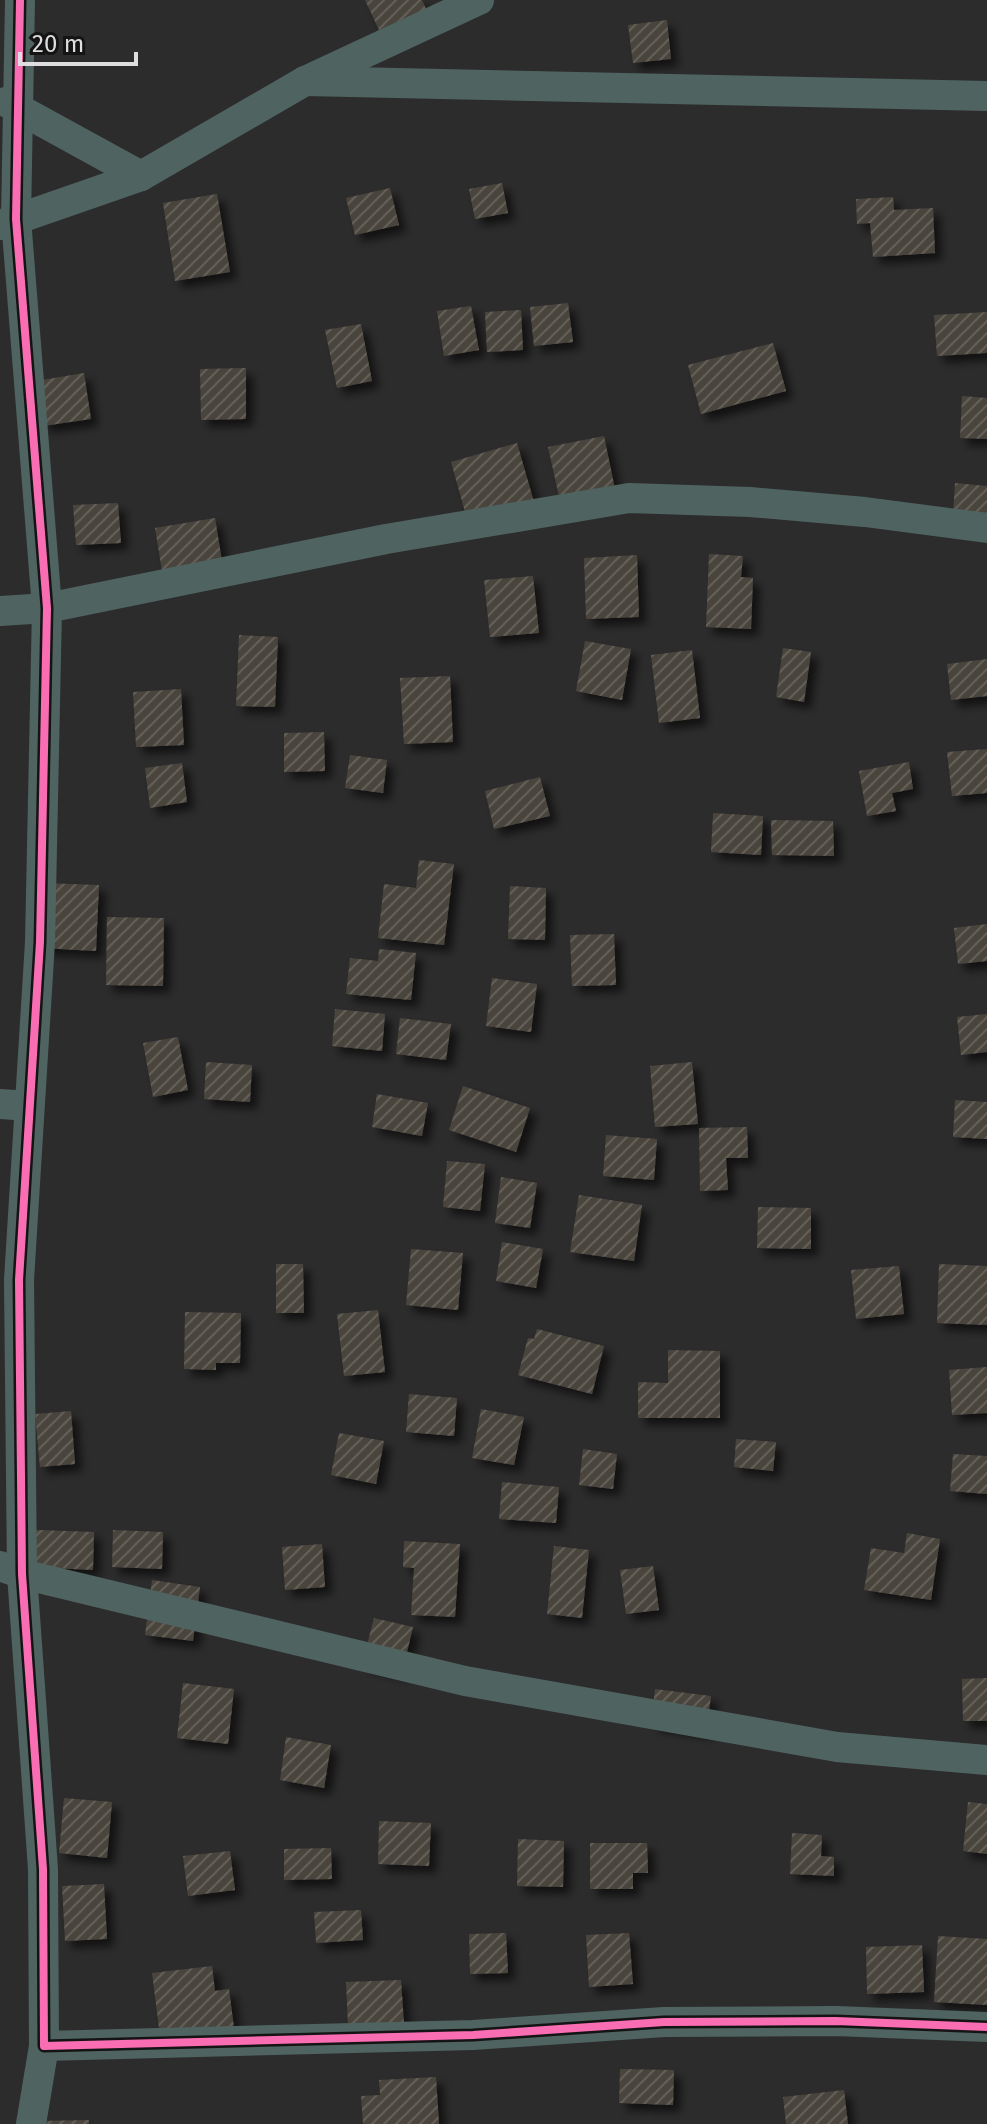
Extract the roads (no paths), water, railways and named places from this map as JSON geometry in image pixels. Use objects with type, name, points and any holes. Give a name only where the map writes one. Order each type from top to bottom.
[{"type":"street","points":[[20,0],[9,105],[8,222],[47,608],[40,942],[14,1105],[19,1280],[11,1570],[43,1869],[44,2046],[31,2124]]},
{"type":"street","points":[[8,222],[141,176],[305,81],[479,0]]},
{"type":"street","points":[[305,81],[987,96]]},
{"type":"street","points":[[9,105],[141,176]]},
{"type":"street","points":[[0,611],[47,608],[386,539],[629,498],[764,503],[987,528]]},
{"type":"street","points":[[11,1570],[465,1681],[837,1747],[987,1760]]},
{"type":"street","points":[[44,2046],[473,2035],[664,2022],[836,2021],[987,2027]]}]
